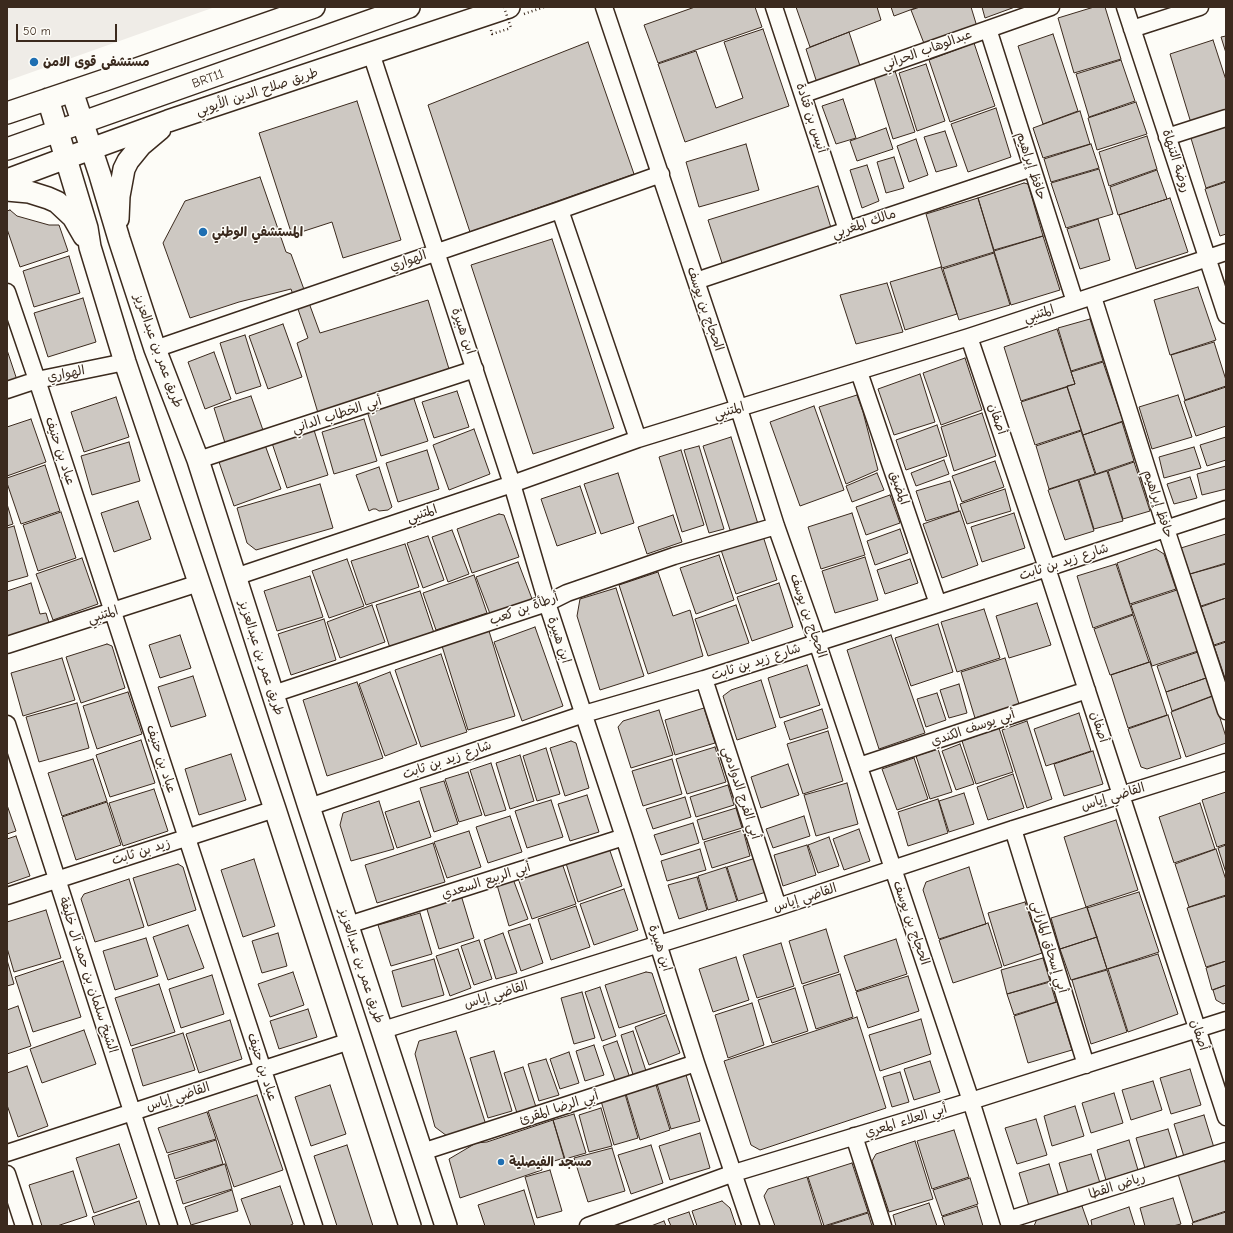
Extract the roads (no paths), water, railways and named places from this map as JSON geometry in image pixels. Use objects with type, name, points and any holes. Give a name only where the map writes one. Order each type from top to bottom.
[{"type":"main road","points":[[7,113],[314,7]]},
{"type":"main road","name":"BRT11","points":[[7,150],[409,7]]},
{"type":"main road","name":"طريق صلاح الدين الأيوبي","points":[[7,180],[168,121],[372,53],[515,11]]},
{"type":"main road","name":"طريق عمر بن عبدالعزيز","points":[[72,91],[155,349],[198,460],[309,807],[446,1226]]},
{"type":"main road","points":[[48,99],[87,228],[90,247],[125,362],[275,809],[410,1226]]},
{"type":"main road","points":[[119,239],[118,207],[120,184],[124,169],[128,161],[141,145],[168,121]]},
{"type":"main road","points":[[7,190],[29,192],[57,202],[72,217],[90,247]]},
{"type":"street","name":"الحجاج بن يوسف","points":[[604,7],[739,409],[776,526],[817,642],[971,1101],[1009,1223]]},
{"type":"street","name":"أنيس بن قتادة","points":[[774,7],[804,94],[847,230]]},
{"type":"street","name":"عبدالوهاب الحراني","points":[[804,94],[1051,7]]},
{"type":"street","name":"روضة التنهاة","points":[[1125,7],[1226,315]]},
{"type":"street","points":[[1132,29],[1200,7]]},
{"type":"street","name":"حافظ إبراهيم","points":[[988,28],[1075,302]]},
{"type":"street","name":"ابن هبيرة","points":[[372,53],[436,252],[476,369],[547,603],[696,1063],[751,1226]]},
{"type":"street","points":[[1167,137],[1226,118]]},
{"type":"street","name":"مالك المغربي","points":[[696,281],[1032,168]]},
{"type":"street","name":"الهواري","points":[[155,349],[661,174]]},
{"type":"street","points":[[560,210],[638,439]]},
{"type":"street","name":"المتنبي","points":[[235,577],[512,484],[638,439],[859,372],[1093,297],[1226,252]]},
{"type":"street","name":"عباد بن حنيف","points":[[7,292],[314,1226]]},
{"type":"street","name":"حافظ إبراهيم","points":[[1093,297],[1166,529],[1226,711]]},
{"type":"street","name":"أصفان","points":[[969,337],[1047,568],[1226,1116]]},
{"type":"street","name":"الهواري","points":[[7,390],[37,380],[125,362]]},
{"type":"street","name":"أبي الخطاب الداني","points":[[198,460],[476,369]]},
{"type":"street","name":"المضيق","points":[[859,372],[938,604]]},
{"type":"street","name":"شارع زيد بن ثابت","points":[[309,807],[584,714],[704,679],[1226,509]]},
{"type":"street","name":"أرطأة بن كعب","points":[[273,694],[547,603],[567,593],[674,556],[776,526]]},
{"type":"street","name":"المتنبي","points":[[7,645],[199,584]]},
{"type":"street","name":"أبي الفرج الدوادمي","points":[[704,679],[778,907]]},
{"type":"street","name":"أبي يوسف الكندي","points":[[859,766],[1087,690]]},
{"type":"street","name":"الشيخ سلمان بن حمد آل خليفة","points":[[7,724],[169,1226]]},
{"type":"street","name":"القاضي إياس","points":[[383,1030],[659,945],[893,869],[1013,828],[1226,762]]},
{"type":"street","name":"زيد بن ثابت","points":[[7,896],[275,809]]},
{"type":"street","name":"أبي إسحاق الماراني","points":[[1013,828],[1086,1065]]},
{"type":"street","name":"أبي الربيع السعدي","points":[[348,925],[624,837]]},
{"type":"street","name":"أبي العلاء المعري","points":[[594,1225],[734,1173],[971,1101],[1226,1020]]},
{"type":"street","name":"القاضي إياس","points":[[7,1153],[350,1041]]},
{"type":"street","name":"أبي الرضا المقرئ","points":[[422,1152],[696,1063]]},
{"type":"street","points":[[854,1136],[883,1226]]},
{"type":"street","name":"رياض القطا","points":[[1009,1223],[1226,1151]]},
{"type":"street","points":[[7,1174],[24,1226]]},
{"type":"place","name":"مستشفى قوى الامن","points":[[34,62]]},
{"type":"place","name":"المستشفي الوطني","points":[[203,232]]},
{"type":"place","name":"مسجد الفيصلية","points":[[501,1162]]}]
